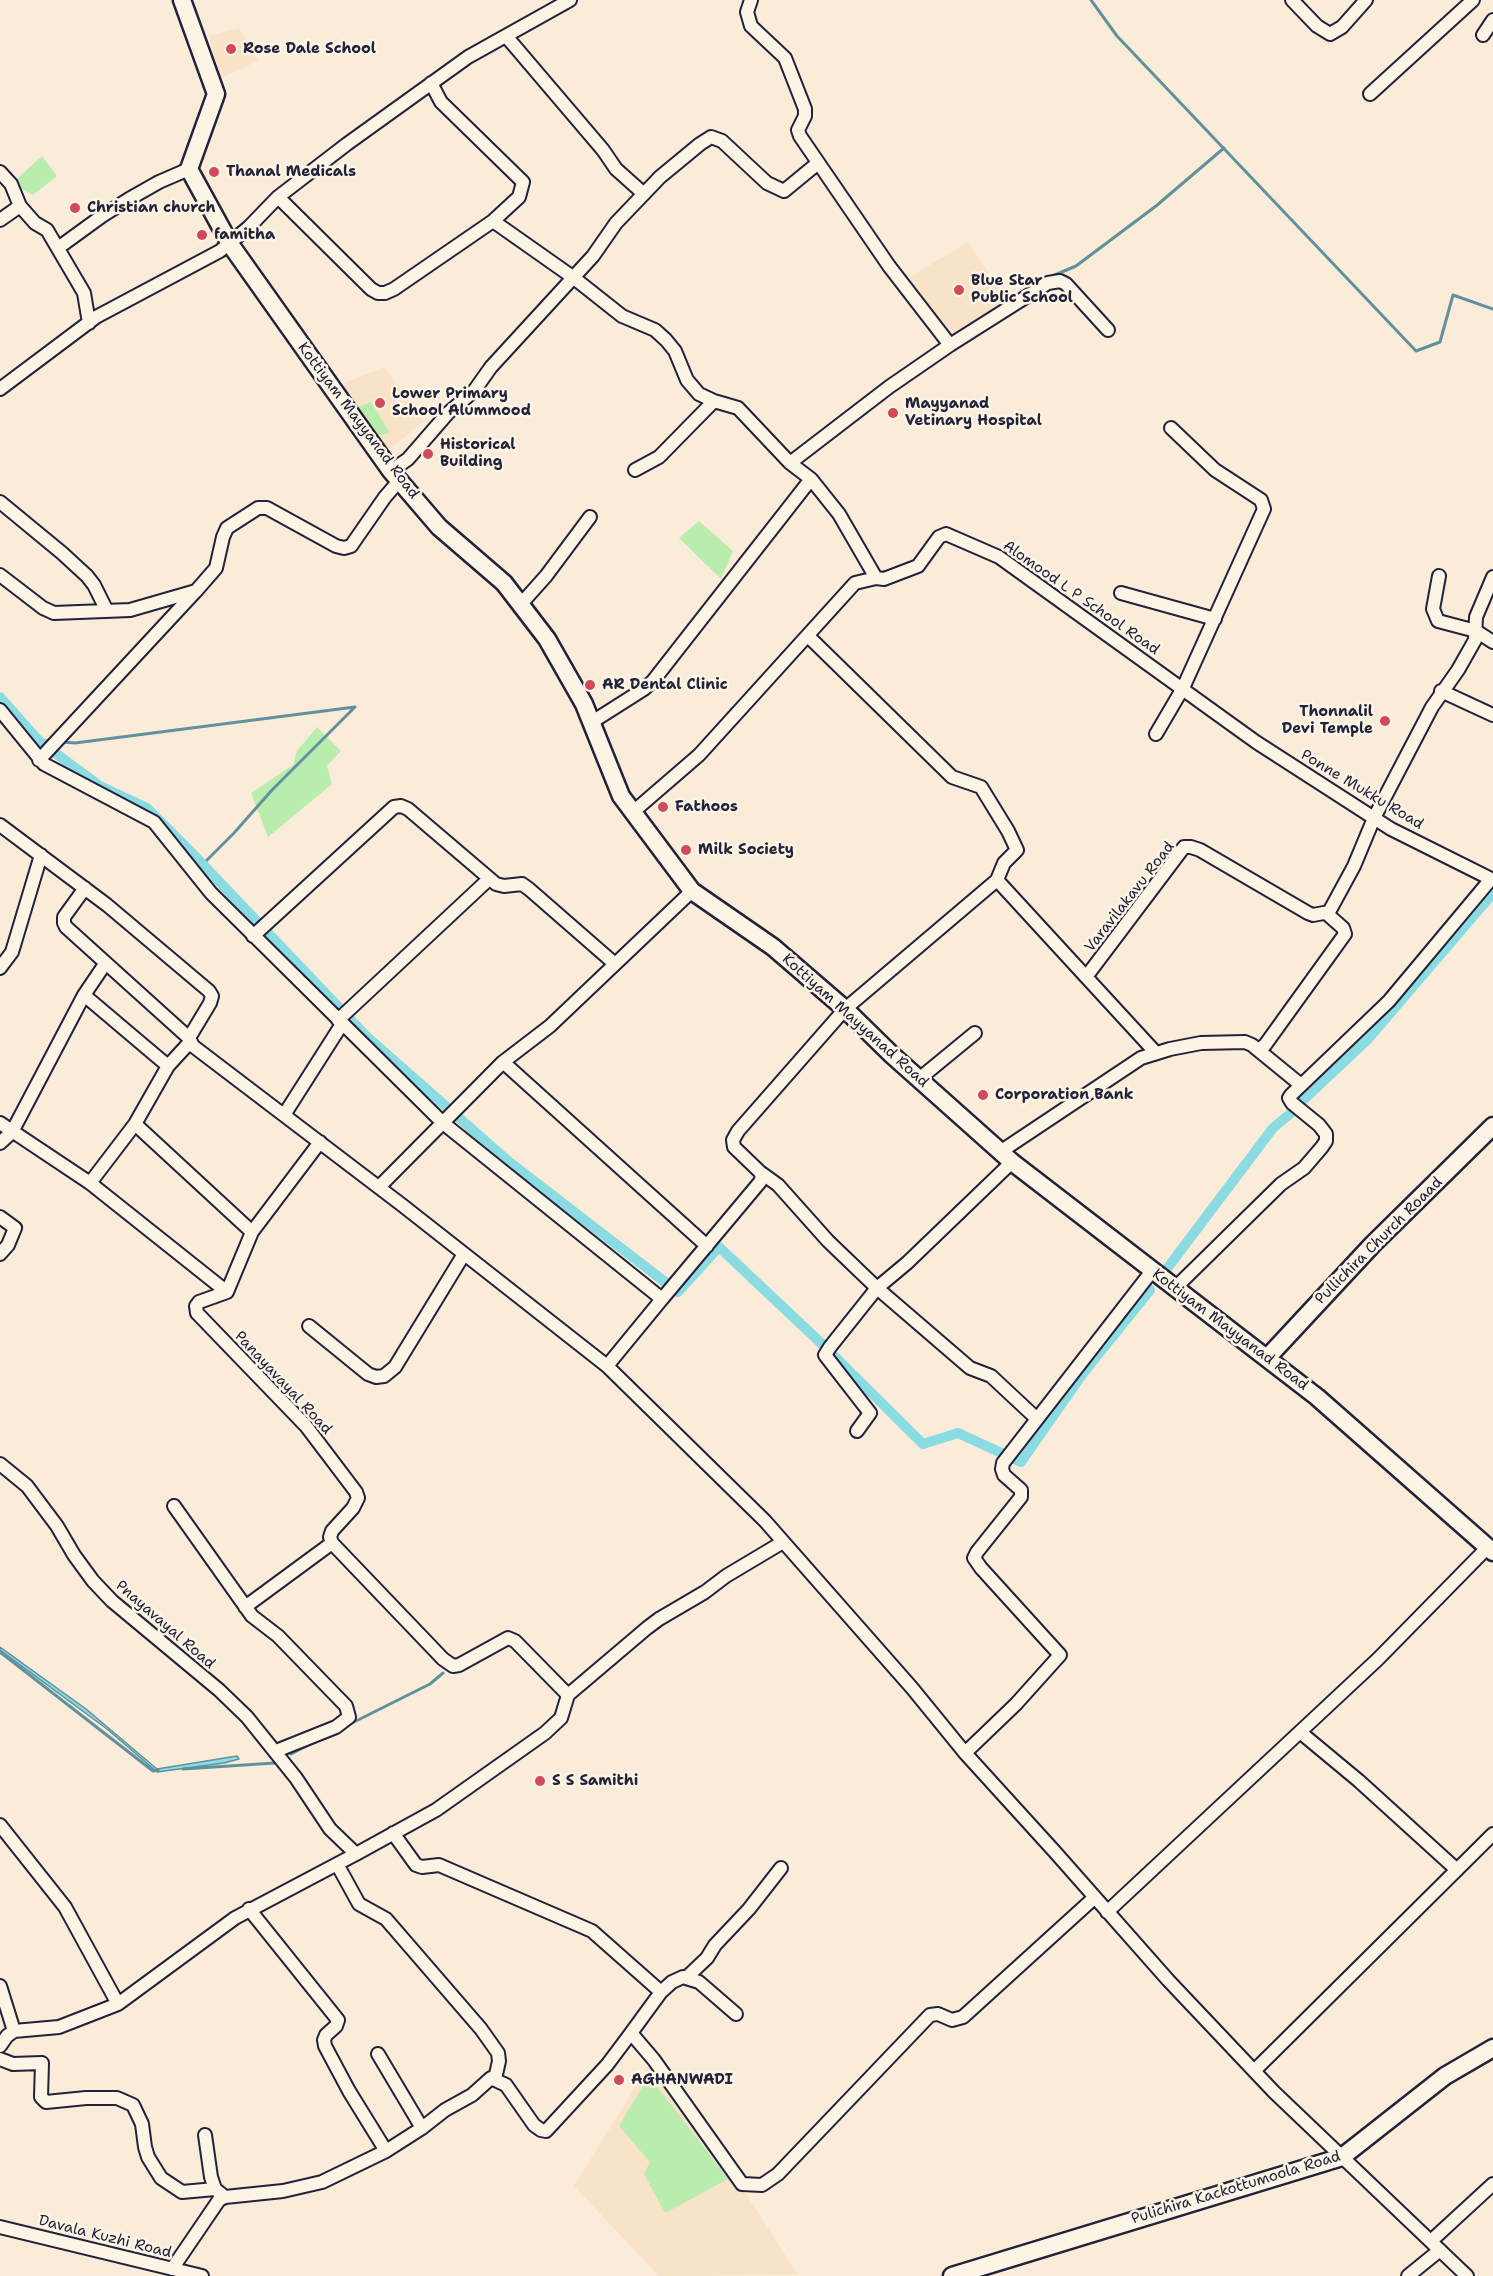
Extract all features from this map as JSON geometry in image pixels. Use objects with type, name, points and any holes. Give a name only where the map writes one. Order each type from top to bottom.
[{"type":"main road","points":[[182,0],[216,94],[189,169]]},
{"type":"main road","name":"Kottiyam Mayyanad Road","points":[[189,169],[230,244],[395,476],[439,526],[504,583],[547,639],[563,664],[592,722],[621,796],[692,891],[773,947],[845,1009],[1006,1157],[1174,1289],[1317,1397],[1490,1549]]},
{"type":"main road","name":"Pullichira Church Roaad","points":[[1267,1358],[1373,1244],[1493,1126]]},
{"type":"main road","name":"Pulichira Kackottumoola Road","points":[[952,2276],[1342,2157],[1444,2076],[1493,2048]]},
{"type":"street","points":[[0,389],[89,323],[230,244],[278,197],[468,57],[570,0]]},
{"type":"street","points":[[751,0],[747,12],[751,26],[785,58],[805,109],[805,116],[798,130],[889,266],[950,345]]},
{"type":"street","points":[[1292,0],[1317,26],[1330,34],[1342,27],[1366,0]]},
{"type":"street","points":[[1370,94],[1473,0]]},
{"type":"street","points":[[1483,35],[1493,20]]},
{"type":"street","points":[[506,36],[603,150],[616,169],[644,194]]},
{"type":"street","points":[[278,197],[371,289],[378,293],[394,289],[493,221],[519,197],[523,182],[441,102],[431,83]]},
{"type":"street","points":[[39,760],[216,568],[227,528],[258,508],[267,508],[336,546],[344,548],[351,546],[385,497],[395,476],[448,413],[474,391],[491,368],[574,278],[616,223],[660,177],[711,137],[722,141],[767,183],[784,190],[818,163]]},
{"type":"street","points":[[58,248],[129,199],[189,169]]},
{"type":"street","points":[[0,172],[11,184],[20,206],[35,223],[47,230],[58,248],[84,293],[89,323]]},
{"type":"street","points":[[0,220],[20,206]]},
{"type":"street","points":[[493,221],[574,278],[622,316],[655,330],[675,351],[687,380],[699,394],[738,408],[790,463],[811,479],[839,514],[876,578]]},
{"type":"street","points":[[790,463],[889,387],[950,345],[1054,281],[1060,281],[1071,288],[1108,330]]},
{"type":"street","points":[[635,470],[659,457],[714,401]]},
{"type":"street","points":[[1156,734],[1184,688],[1264,509],[1261,500],[1215,470],[1171,428]]},
{"type":"street","points":[[592,722],[653,681],[811,479]]},
{"type":"street","points":[[0,502],[87,576],[107,611]]},
{"type":"street","points":[[521,604],[591,518]]},
{"type":"street","name":"Alomood L P School Road","points":[[633,812],[699,755],[855,583],[876,578],[884,579],[910,571],[918,566],[939,537],[946,534],[999,557],[1184,688]]},
{"type":"street","points":[[0,575],[43,608],[54,613],[130,610],[196,591]]},
{"type":"street","points":[[1439,576],[1432,609],[1438,621],[1476,631],[1493,642]]},
{"type":"street","points":[[1258,1050],[1265,1045],[1345,934],[1343,928],[1328,912],[1354,866],[1374,818],[1442,691],[1458,670],[1475,640],[1476,617],[1493,577]]},
{"type":"street","points":[[1121,593],[1215,619]]},
{"type":"street","points":[[808,636],[952,777],[981,787],[1017,850],[1004,863],[997,880],[845,1009],[734,1137],[734,1147],[760,1173],[778,1185],[828,1241],[877,1288],[970,1368],[991,1376],[1037,1419]]},
{"type":"street","name":"Ponne Mukku Road","points":[[1184,688],[1256,742],[1391,829],[1492,880]]},
{"type":"street","points":[[1442,691],[1493,715]]},
{"type":"street","points":[[4,715],[39,760],[154,822],[211,893],[443,1123],[662,1299]]},
{"type":"street","points":[[0,731],[4,715]]},
{"type":"street","points":[[253,936],[394,807],[401,806],[408,809],[489,879],[504,886],[522,884],[615,964]]},
{"type":"street","points":[[0,825],[86,888],[209,991],[212,996],[189,1040],[168,1066],[135,1124],[90,1183]]},
{"type":"street","name":"Varavilakavu Road","points":[[1086,977],[1184,848],[1200,850],[1308,913],[1313,915],[1328,912]]},
{"type":"street","points":[[0,968],[12,952],[41,855]]},
{"type":"street","points":[[284,1115],[340,1022],[489,879]]},
{"type":"street","points":[[997,880],[1156,1053]]},
{"type":"street","points":[[1174,1289],[1281,1184],[1304,1168],[1322,1147],[1326,1141],[1326,1134],[1289,1098],[1389,1001],[1492,880]]},
{"type":"street","points":[[86,888],[68,911],[64,923],[105,964],[189,1040],[607,1366],[765,1521],[912,1688],[965,1753],[1094,1898],[1254,2071],[1467,2276]]},
{"type":"street","points":[[379,1187],[503,1062],[550,1026],[692,891]]},
{"type":"street","points":[[0,1143],[12,1132],[84,995],[105,964]]},
{"type":"street","points":[[84,995],[168,1066]]},
{"type":"street","points":[[920,1079],[975,1033]]},
{"type":"street","points":[[857,1431],[870,1413],[825,1355],[877,1288],[915,1256],[1006,1157],[1141,1058],[1186,1045],[1245,1042],[1301,1085]]},
{"type":"street","points":[[503,1062],[707,1246]]},
{"type":"street","points":[[0,1124],[90,1183],[227,1292],[252,1232],[320,1142]]},
{"type":"street","points":[[135,1124],[252,1232]]},
{"type":"street","points":[[607,1366],[760,1182],[762,1177],[760,1173]]},
{"type":"street","points":[[0,1217],[15,1228],[8,1245],[0,1254]]},
{"type":"street","points":[[309,1326],[368,1374],[376,1377],[384,1376],[395,1367],[465,1254]]},
{"type":"street","points":[[965,1753],[1016,1704],[1060,1655],[974,1558],[1021,1497],[1021,1490],[1004,1475],[1002,1469],[1008,1456],[1152,1271]]},
{"type":"street","name":"Panayavayal Road","points":[[227,1292],[199,1302],[196,1306],[200,1318],[306,1426],[356,1492],[358,1498],[356,1503],[333,1531],[330,1537],[332,1543]]},
{"type":"street","name":"Pnayavayal Road","points":[[1,1468],[27,1486],[57,1526],[93,1581],[112,1601],[219,1690],[247,1717],[276,1751],[330,1829],[356,1854]]},
{"type":"street","points":[[174,1506],[252,1616],[278,1636],[346,1706],[349,1717],[336,1727],[276,1751]]},
{"type":"street","points":[[0,2046],[14,2031],[59,2027],[118,2004],[249,1909],[436,1810],[545,1732],[561,1718],[568,1695],[658,1619],[783,1542]]},
{"type":"street","points":[[245,1607],[332,1543],[448,1663],[453,1666],[459,1665],[508,1638],[515,1641],[568,1695]]},
{"type":"street","points":[[1107,1912],[1378,1659],[1490,1549]]},
{"type":"street","points":[[1300,1732],[1359,1780],[1457,1870]]},
{"type":"street","points":[[0,1825],[65,1907],[118,2004]]},
{"type":"street","points":[[393,1833],[416,1865],[422,1868],[439,1865],[592,1931],[661,1992]]},
{"type":"street","points":[[1254,2071],[1493,1834]]},
{"type":"street","points":[[337,1864],[360,1904],[386,1919],[482,2029],[498,2053],[499,2061],[495,2079]]},
{"type":"street","points":[[0,2059],[13,2064],[42,2063],[41,2097],[46,2102],[117,2098],[133,2105],[142,2124],[144,2147],[148,2157],[161,2178],[182,2192],[283,2191],[322,2182],[386,2151],[445,2110],[472,2095],[491,2078],[506,2085],[534,2126],[546,2131],[607,2065],[661,1992],[672,1982],[687,1977],[707,1958],[715,1945],[749,1909],[781,1868]]},
{"type":"street","points":[[631,2032],[661,2070],[742,2184],[762,2185],[778,2174],[930,2016],[938,2014],[952,2020],[963,2017],[1094,1898]]},
{"type":"street","points":[[249,1909],[338,2020],[336,2026],[326,2035],[325,2046],[349,2091],[386,2151]]},
{"type":"street","points":[[687,1977],[699,1982],[736,2014]]},
{"type":"street","points":[[0,1986],[14,2031]]},
{"type":"street","points":[[378,2054],[422,2128]]},
{"type":"street","points":[[172,2269],[219,2200],[220,2193],[211,2177],[205,2135]]},
{"type":"street","points":[[1431,2241],[1493,2184]]},
{"type":"street","name":"Davala Kuzhi Road","points":[[0,2227],[202,2276]]},
{"type":"street","points":[[1408,2276],[1440,2250]]},
{"type":"shaded area","name":"Rose Dale School","points":[[239,28],[258,61],[221,78],[209,36]]},
{"type":"shaded area","name":"Blue Star Public School","points":[[968,242],[1008,303],[952,340],[910,277]]},
{"type":"shaded area","name":"Lower Primary School Alummood","points":[[384,367],[424,421],[384,454],[337,386]]},
{"type":"shaded area","points":[[649,2065],[666,2084],[746,2194],[798,2275],[659,2276],[574,2186]]},
{"type":"green space","points":[[42,156],[57,176],[33,195],[11,184]]},
{"type":"green space","points":[[371,402],[390,433],[379,435],[355,408]]},
{"type":"green space","points":[[699,521],[733,551],[721,579],[679,538]]},
{"type":"green space","points":[[317,727],[341,751],[327,766],[332,784],[268,837],[251,793],[293,765],[297,751]]},
{"type":"green space","points":[[648,2077],[728,2179],[665,2213],[644,2174],[650,2162],[619,2126]]},
{"type":"water","points":[[0,1647],[86,1709],[157,1769],[237,1756],[239,1759],[157,1772],[107,1729],[0,1650]]},
{"type":"waterway","points":[[1091,0],[1117,36],[1416,351],[1440,342],[1453,295],[1493,309]]},
{"type":"waterway","points":[[1050,277],[1076,266],[1156,206],[1224,148]]},
{"type":"waterway","points":[[0,697],[39,741],[100,786],[147,808],[365,1035],[508,1161],[678,1292],[719,1247],[923,1444],[958,1433],[1021,1462],[1084,1372],[1150,1290]]},
{"type":"waterway","points":[[62,742],[75,743],[355,707],[272,790],[203,864]]},
{"type":"waterway","points":[[39,741],[50,741]]},
{"type":"waterway","points":[[1301,1102],[1368,1039],[1493,893]]},
{"type":"waterway","points":[[1166,1270],[1273,1128],[1291,1113]]},
{"type":"waterway","points":[[0,1652],[153,1771],[158,1770]]},
{"type":"waterway","points":[[346,1726],[430,1684],[443,1673]]},
{"type":"waterway","points":[[291,1754],[318,1740]]},
{"type":"waterway","points":[[183,1769],[275,1763]]},
{"type":"place","name":"Rose Dale School","points":[[231,49]]},
{"type":"place","name":"Thanal Medicals","points":[[214,172]]},
{"type":"place","name":"Christian church","points":[[75,208]]},
{"type":"place","name":"famitha","points":[[202,235]]},
{"type":"place","name":"Blue Star Public School","points":[[959,290]]},
{"type":"place","name":"Lower Primary School Alummood","points":[[380,403]]},
{"type":"place","name":"Mayyanad Vetinary Hospital","points":[[893,413]]},
{"type":"place","name":"Historical Building","points":[[428,454]]},
{"type":"place","name":"AR Dental Clinic","points":[[590,685]]},
{"type":"place","name":"Thonnalil Devi Temple","points":[[1385,721]]},
{"type":"place","name":"Fathoos","points":[[663,807]]},
{"type":"place","name":"Milk Society","points":[[686,850]]},
{"type":"place","name":"Corporation Bank","points":[[983,1095]]},
{"type":"place","name":"S S Samithi","points":[[540,1781]]},
{"type":"place","name":"AGHANWADI","points":[[619,2080]]}]
